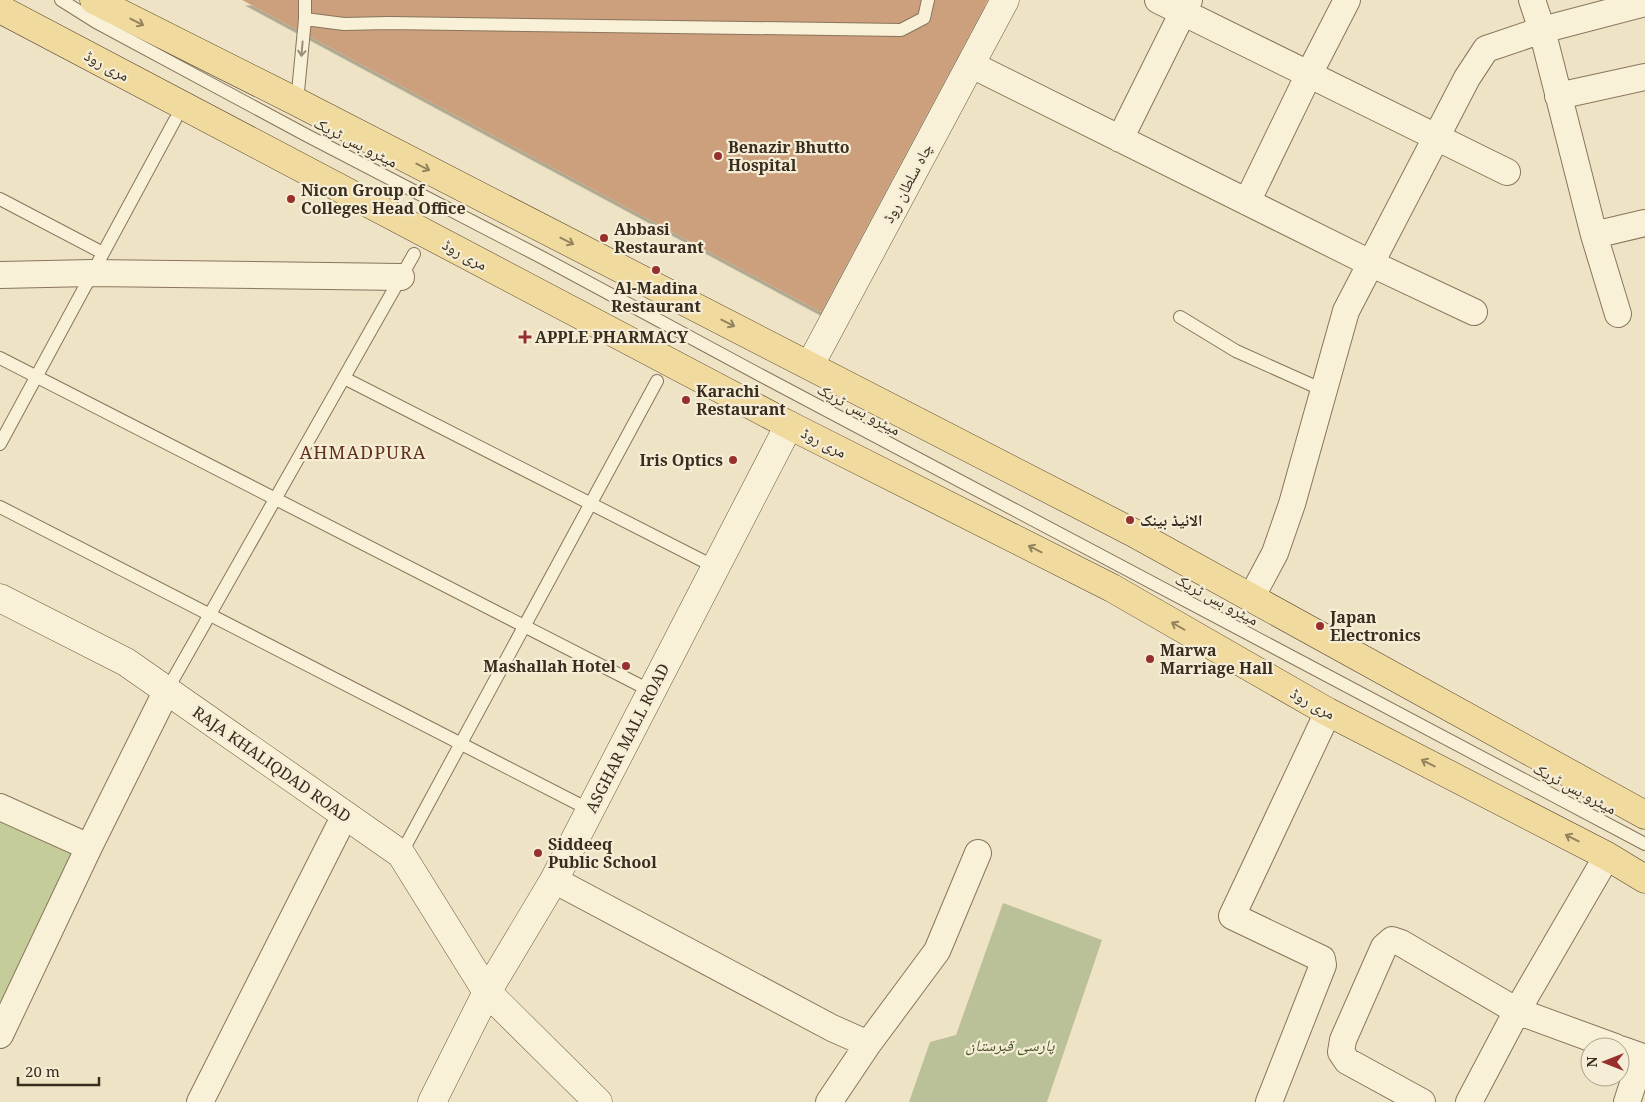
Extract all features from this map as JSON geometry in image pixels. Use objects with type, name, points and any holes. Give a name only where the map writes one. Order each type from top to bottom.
[{"type":"main road","points":[[94,0],[297,102],[1132,532],[1645,815]]},
{"type":"main road","name":"چاہ سلطان روڈ","points":[[810,365],[1004,0]]},
{"type":"main road","name":"مری روڈ","points":[[0,9],[789,425],[1112,588],[1328,712],[1607,856],[1645,879]]},
{"type":"main road","name":"ASGHAR MALL ROAD","points":[[432,1102],[487,992],[554,880],[789,425]]},
{"type":"main road","name":"RAJA KHALIQDAD ROAD","points":[[0,598],[126,662],[401,854],[487,992],[598,1102]]},
{"type":"street","points":[[1158,0],[1186,6],[1309,74],[1508,172]]},
{"type":"street","points":[[1247,202],[1347,0]]},
{"type":"street","points":[[1532,0],[1542,30],[1594,235],[1618,314]]},
{"type":"street","points":[[1251,598],[1275,553],[1292,504],[1346,311],[1467,78],[1486,49],[1542,30],[1645,3]]},
{"type":"street","points":[[1120,139],[1186,6]]},
{"type":"street","points":[[970,64],[1370,263],[1474,312]]},
{"type":"street","points":[[1558,96],[1645,78]]},
{"type":"street","points":[[1594,235],[1645,223]]},
{"type":"street","points":[[0,275],[97,263],[401,277]]},
{"type":"street","points":[[0,1035],[6,1009],[89,847],[166,690]]},
{"type":"street","points":[[1269,1102],[1323,965],[1322,959],[1232,916],[1328,712]]},
{"type":"street","points":[[0,807],[89,847]]},
{"type":"street","points":[[200,1102],[344,815]]},
{"type":"street","points":[[829,1102],[868,1044],[937,951],[978,853]]},
{"type":"street","points":[[1469,1102],[1517,1010],[1607,856]]},
{"type":"street","points":[[554,880],[832,1028],[868,1044]]},
{"type":"street","points":[[1422,1102],[1347,1061],[1341,1052],[1343,1040],[1384,948],[1392,940],[1401,942],[1517,1010],[1589,1037]]},
{"type":"street","points":[[1627,1102],[1640,1056],[1630,1052]]},
{"type":"lane","name":"میٹرو بس ٹریک","points":[[61,0],[96,22],[306,135],[541,257],[1645,844]]},
{"type":"lane","points":[[297,102],[305,0]]},
{"type":"lane","points":[[304,19],[344,24],[901,30],[924,18],[928,0]]},
{"type":"lane","points":[[0,444],[175,120]]},
{"type":"lane","points":[[0,199],[97,263]]},
{"type":"lane","points":[[166,690],[414,254]]},
{"type":"lane","points":[[1180,317],[1236,350],[1323,390]]},
{"type":"lane","points":[[0,358],[651,691]]},
{"type":"lane","points":[[344,378],[715,567]]},
{"type":"lane","points":[[401,854],[657,380]]},
{"type":"lane","points":[[0,506],[590,810]]},
{"type":"green space","points":[[0,807],[89,847],[0,1007]]},
{"type":"green space","name":"پارسی قبرستان","points":[[1003,903],[1102,940],[1047,1102],[909,1102],[930,1042],[956,1035]]},
{"type":"building","name":"Benazir Bhutto Hospital","points":[[242,0],[988,0],[821,312]]},
{"type":"place","name":"Benazir Bhutto Hospital","points":[[718,156]]},
{"type":"place","name":"Nicon Group of Colleges Head Office","points":[[291,199]]},
{"type":"place","name":"Abbasi Restaurant","points":[[604,238]]},
{"type":"place","name":"Al-Madina Restaurant","points":[[656,270]]},
{"type":"place","name":"APPLE PHARMACY","points":[[525,337]]},
{"type":"place","name":"Karachi Restaurant","points":[[686,400]]},
{"type":"place","name":"Iris Optics","points":[[733,460]]},
{"type":"place","name":"الائیڈ بینک","points":[[1130,520]]},
{"type":"place","name":"Japan Electronics","points":[[1320,626]]},
{"type":"place","name":"Marwa Marriage Hall","points":[[1150,659]]},
{"type":"place","name":"Mashallah Hotel","points":[[626,666]]},
{"type":"place","name":"Siddeeq Public School","points":[[538,853]]},
{"type":"district","name":"AHMADPURA","points":[[363,452]]}]
